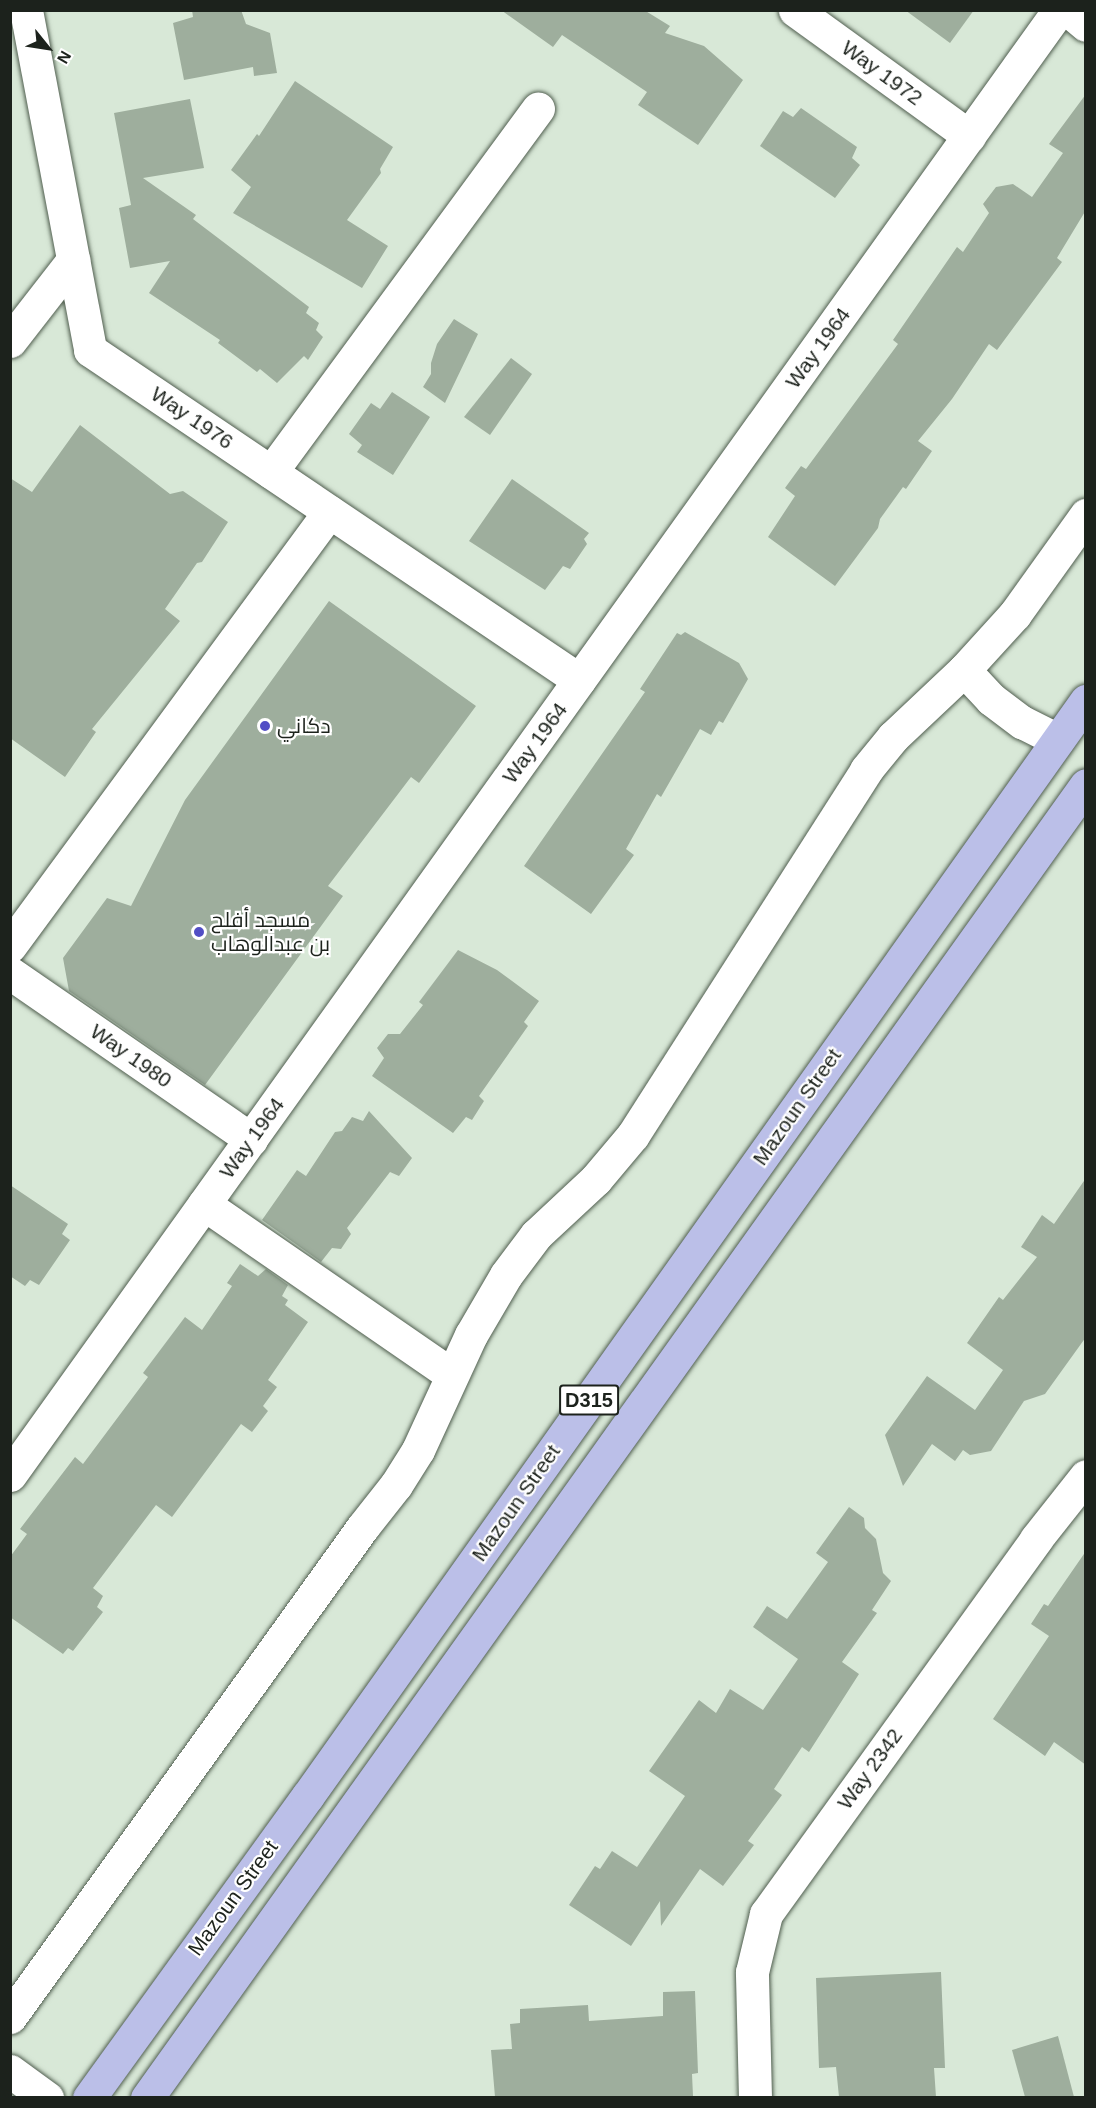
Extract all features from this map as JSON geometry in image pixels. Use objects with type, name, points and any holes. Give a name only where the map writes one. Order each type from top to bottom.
[{"type":"main road","name":"Mazoun Street","points":[[89,2097],[300,1806],[1086,701]]},
{"type":"main road","name":"D315","points":[[147,2097],[1086,785]]},
{"type":"street","name":"Way 1976","points":[[26,10],[90,350],[579,680]]},
{"type":"street","name":"Way 1972","points":[[795,10],[969,136]]},
{"type":"street","name":"Way 1964","points":[[12,1471],[1059,10]]},
{"type":"street","points":[[1068,10],[1086,25]]},
{"type":"street","points":[[271,472],[538,108]]},
{"type":"street","points":[[10,341],[73,260]]},
{"type":"street","points":[[10,946],[329,512]]},
{"type":"street","points":[[10,2017],[348,1547],[396,1485],[437,1413],[452,1375],[488,1305],[520,1255],[553,1217],[596,1179],[633,1135],[866,770],[893,737],[964,670],[1015,614],[1086,514]]},
{"type":"street","points":[[964,670],[991,699],[1022,722],[1058,740]]},
{"type":"street","name":"Way 1980","points":[[10,973],[251,1139]]},
{"type":"street","points":[[204,1204],[452,1375]]},
{"type":"street","name":"Way 2342","points":[[755,2097],[752,1972],[766,1914],[1036,1539],[1086,1476]]},
{"type":"street","points":[[10,2071],[47,2097]]},
{"type":"building","points":[[192,10],[241,10],[246,24],[270,33],[277,73],[254,76],[253,67],[184,80],[173,23],[193,17]]},
{"type":"building","points":[[501,10],[644,10],[670,26],[665,33],[704,46],[743,80],[698,145],[638,105],[647,92],[562,35],[553,47]]},
{"type":"building","points":[[905,10],[974,10],[950,43]]},
{"type":"building","points":[[295,81],[393,147],[380,169],[381,173],[347,220],[388,246],[362,288],[233,213],[251,187],[231,170],[257,134],[259,136]]},
{"type":"building","points":[[1086,94],[1086,210],[1057,258],[1062,262],[997,350],[989,344],[952,399],[918,441],[932,451],[906,489],[903,487],[880,519],[878,528],[835,586],[768,537],[795,496],[785,488],[801,466],[806,469],[898,344],[893,340],[957,247],[963,252],[989,213],[983,204],[996,187],[1013,184],[1032,197],[1063,153],[1049,144]]},
{"type":"building","points":[[190,99],[204,168],[143,178],[196,215],[193,219],[309,307],[306,313],[319,323],[316,330],[323,337],[308,360],[304,356],[277,383],[260,369],[257,372],[218,343],[220,340],[149,293],[170,261],[130,268],[119,208],[131,205],[114,113]]},
{"type":"building","points":[[801,108],[857,147],[852,158],[860,165],[835,198],[760,146],[783,111],[793,117]]},
{"type":"building","points":[[454,319],[478,334],[445,403],[423,387],[431,374],[431,363],[437,344]]},
{"type":"building","points":[[511,358],[532,374],[490,435],[464,417]]},
{"type":"building","points":[[392,392],[430,417],[393,475],[357,452],[362,445],[349,434],[371,403],[380,409]]},
{"type":"building","points":[[80,425],[170,494],[183,491],[228,522],[202,562],[197,563],[165,609],[180,621],[92,729],[96,732],[65,777],[10,738],[10,478],[32,492]]},
{"type":"building","points":[[512,479],[589,533],[584,539],[587,544],[570,569],[563,566],[545,590],[469,541]]},
{"type":"building","points":[[329,601],[476,706],[419,783],[411,777],[328,886],[343,896],[205,1085],[69,991],[63,958],[107,898],[131,906],[185,800]]},
{"type":"building","points":[[685,632],[739,663],[748,679],[723,723],[719,721],[711,735],[700,729],[661,797],[657,794],[626,849],[634,855],[591,914],[524,866],[645,692],[640,689],[677,633],[681,635]]},
{"type":"building","points":[[458,950],[497,970],[539,1001],[524,1022],[528,1026],[479,1096],[484,1101],[472,1120],[466,1117],[453,1133],[372,1076],[384,1058],[377,1048],[388,1034],[400,1034],[423,1005],[419,1002]]},
{"type":"building","points":[[369,1111],[412,1158],[399,1176],[390,1172],[347,1228],[351,1234],[341,1249],[332,1248],[321,1262],[262,1220],[297,1170],[306,1176],[335,1132],[342,1131],[352,1117],[363,1121]]},
{"type":"building","points":[[1086,1178],[1086,1337],[1045,1394],[1024,1401],[991,1451],[970,1455],[963,1450],[955,1461],[932,1444],[903,1486],[885,1435],[927,1376],[975,1410],[1003,1370],[967,1343],[999,1297],[1003,1300],[1037,1257],[1021,1247],[1042,1215],[1054,1224]]},
{"type":"building","points":[[10,1185],[68,1224],[62,1234],[70,1240],[39,1285],[30,1280],[25,1286],[10,1276]]},
{"type":"building","points":[[240,1264],[258,1276],[266,1269],[288,1285],[282,1296],[288,1300],[285,1305],[308,1322],[268,1380],[277,1387],[263,1406],[268,1411],[252,1432],[241,1424],[172,1517],[156,1505],[93,1588],[103,1596],[97,1607],[103,1612],[73,1651],[68,1648],[63,1654],[10,1617],[10,1557],[27,1534],[20,1529],[75,1457],[83,1464],[148,1377],[143,1373],[185,1317],[202,1330],[232,1286],[227,1283]]},
{"type":"building","points":[[849,1507],[864,1518],[865,1528],[876,1539],[883,1573],[891,1581],[872,1610],[877,1613],[842,1662],[859,1674],[809,1752],[802,1747],[774,1789],[782,1795],[748,1841],[754,1845],[723,1886],[700,1869],[661,1926],[660,1901],[631,1946],[569,1905],[595,1866],[600,1869],[612,1851],[637,1867],[685,1796],[649,1771],[699,1700],[716,1713],[730,1689],[763,1710],[798,1659],[753,1627],[767,1606],[787,1619],[828,1562],[816,1553]]},
{"type":"building","points":[[1086,1551],[1086,1765],[1054,1742],[1045,1756],[993,1719],[1049,1636],[1031,1624],[1044,1604],[1048,1606]]},
{"type":"building","points":[[941,1972],[945,2068],[934,2068],[936,2097],[839,2097],[836,2067],[819,2068],[816,1978]]},
{"type":"building","points":[[695,1991],[698,2073],[692,2074],[693,2096],[495,2097],[491,2050],[512,2049],[510,2024],[520,2023],[520,2009],[588,2005],[589,2021],[663,2016],[663,1992]]},
{"type":"building","points":[[1058,2036],[1074,2097],[1025,2097],[1012,2050]]},
{"type":"place","name":"دكاني","points":[[265,726]]},
{"type":"place","name":"مسجد أفلح بن عبدالوهاب","points":[[199,932]]}]
